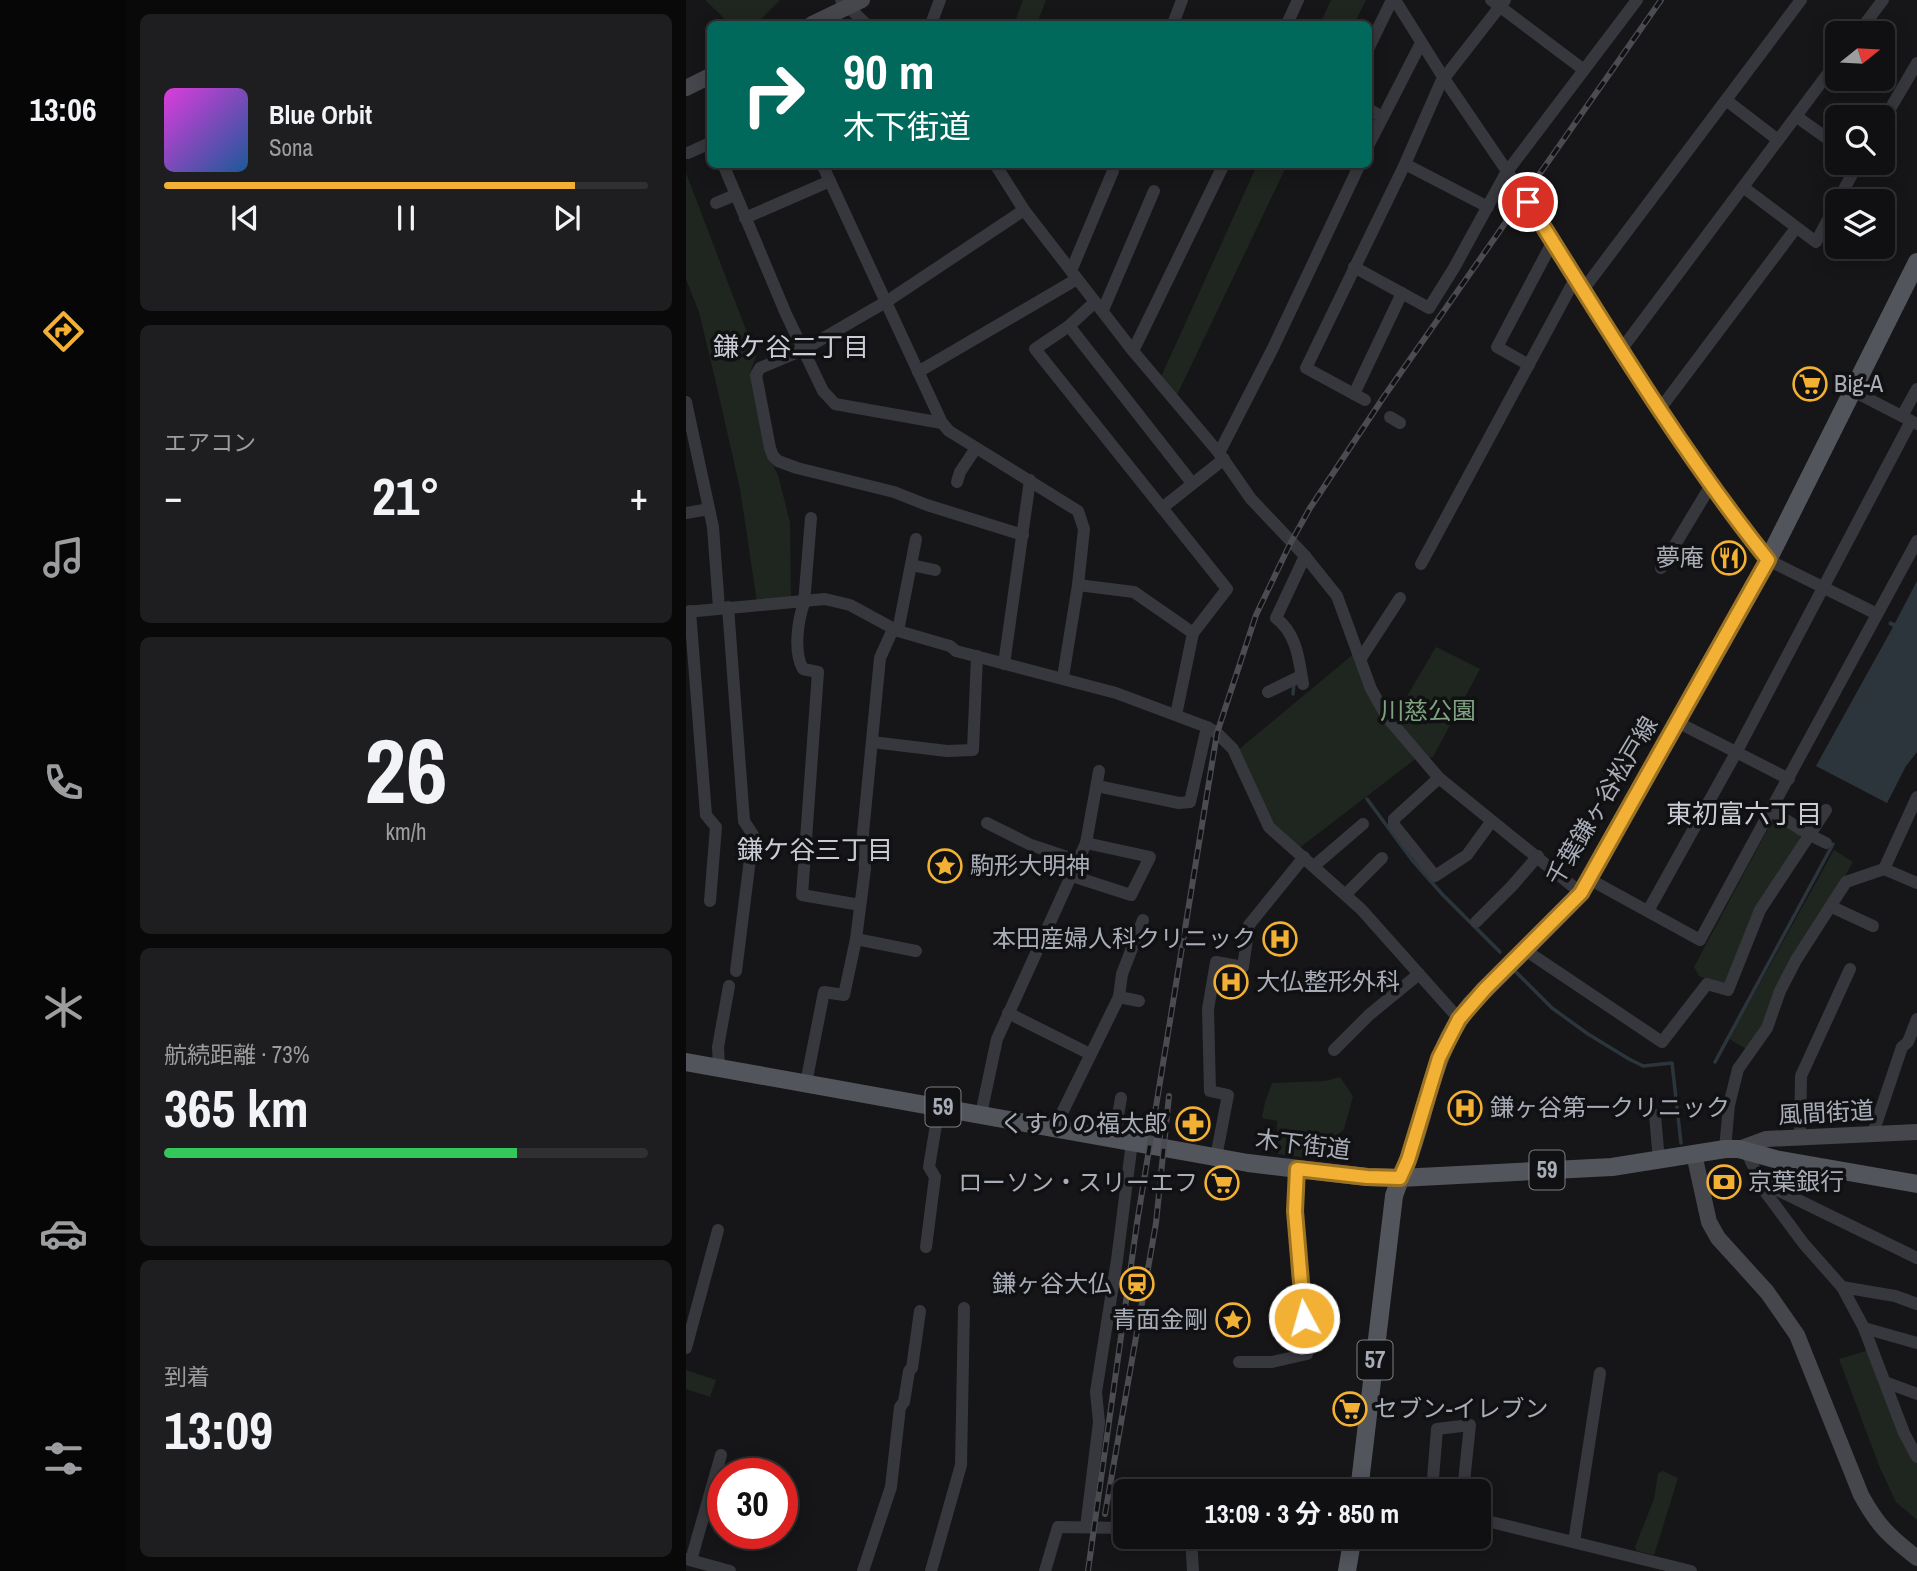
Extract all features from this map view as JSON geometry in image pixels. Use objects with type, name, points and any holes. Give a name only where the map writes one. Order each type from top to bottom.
[{"type":"main road","name":"千葉鎌ヶ谷松戸線","points":[[1363,1479],[1394,1196],[1408,1160],[1439,1058],[1459,1019],[1585,886],[1768,560],[1917,262]]},
{"type":"main road","name":"木下街道","points":[[686,1062],[1216,1157],[1367,1177],[1400,1178],[1612,1167],[1737,1150],[1917,1184]]},
{"type":"main road","points":[[1347,1571],[1351,1549]]},
{"type":"street","points":[[932,21],[940,0]]},
{"type":"street","points":[[1174,21],[1182,0]]},
{"type":"street","points":[[1288,21],[1298,0]]},
{"type":"street","points":[[1372,41],[1394,0],[1553,241],[1660,410],[1711,485],[1768,560],[1877,614]]},
{"type":"street","points":[[1354,267],[1429,308],[1506,173],[1637,0]]},
{"type":"street","points":[[1583,290],[1801,0]]},
{"type":"street","points":[[1866,21],[1882,0]]},
{"type":"street","points":[[817,21],[850,2],[864,21]]},
{"type":"street","points":[[1402,293],[1360,397],[1306,368],[1405,164],[1441,82],[1499,2],[1584,71]]},
{"type":"street","points":[[1372,138],[1421,43]]},
{"type":"street","points":[[1892,105],[1917,63]]},
{"type":"street","points":[[686,88],[707,78]]},
{"type":"street","points":[[1621,350],[1825,78]]},
{"type":"street","points":[[1726,100],[1778,140]]},
{"type":"street","points":[[1372,111],[1383,117]]},
{"type":"street","points":[[1797,117],[1825,137]]},
{"type":"street","points":[[688,153],[707,144]]},
{"type":"street","points":[[1405,164],[1488,207]]},
{"type":"street","points":[[725,168],[823,391],[835,404],[942,423]]},
{"type":"street","points":[[824,168],[942,423],[949,431],[1077,512],[1084,529],[1063,677]]},
{"type":"street","points":[[997,168],[1024,211],[1133,351],[1222,456],[1251,499],[1305,556],[1337,596],[1371,689],[1387,717],[1439,778],[1491,822],[1585,886],[1648,911],[1700,940],[1917,541]]},
{"type":"street","points":[[1133,351],[1222,168]]},
{"type":"street","points":[[1162,508],[1222,456],[1358,168]]},
{"type":"street","points":[[918,372],[1074,275],[1113,171]]},
{"type":"street","points":[[1743,187],[1816,242],[1852,175]]},
{"type":"street","points":[[745,218],[830,181]]},
{"type":"street","points":[[1154,191],[1099,306],[1035,349],[1227,589],[1193,633],[1176,715]]},
{"type":"street","points":[[716,203],[735,195]]},
{"type":"street","points":[[1023,536],[894,492],[774,461],[756,375],[760,368],[803,350],[885,301],[1024,211]]},
{"type":"street","points":[[1660,410],[1796,228]]},
{"type":"street","points":[[1529,365],[1497,347],[1553,241]]},
{"type":"street","points":[[1421,564],[1576,279]]},
{"type":"street","points":[[1069,326],[1192,483]]},
{"type":"street","points":[[1648,911],[1737,751],[1822,587],[1850,540],[1910,421],[1917,389]]},
{"type":"street","points":[[1853,391],[1910,421]]},
{"type":"street","points":[[686,402],[689,430],[713,527],[744,821],[753,835],[736,971]]},
{"type":"street","points":[[957,482],[960,472],[976,448]]},
{"type":"street","points":[[686,472],[700,470]]},
{"type":"street","points":[[1004,664],[1030,480]]},
{"type":"street","points":[[1661,568],[1711,485]]},
{"type":"street","points":[[686,513],[709,509]]},
{"type":"street","points":[[811,517],[804,603],[800,615],[799,662],[803,669],[818,672],[802,895],[860,905]]},
{"type":"street","points":[[806,1083],[824,992],[844,995],[856,939],[865,869],[863,833],[880,658],[896,630],[916,539]]},
{"type":"street","points":[[1268,692],[1302,680],[1295,643],[1284,624],[1276,618],[1305,556]]},
{"type":"street","points":[[911,565],[935,570]]},
{"type":"street","points":[[1078,585],[1134,592],[1193,633]]},
{"type":"street","points":[[1361,658],[1400,598]]},
{"type":"street","points":[[710,901],[716,827],[706,815],[688,611],[804,603],[825,599],[850,605],[896,630],[1004,664],[1063,677],[1116,693],[1207,727],[1233,749],[1269,827],[1346,894],[1459,1019]]},
{"type":"street","points":[[872,742],[947,751],[973,750],[977,656]]},
{"type":"street","points":[[1677,722],[1789,779]]},
{"type":"street","points":[[1097,786],[1178,803],[1190,802],[1207,727]]},
{"type":"street","points":[[981,1114],[997,1039],[1086,843],[1099,771]]},
{"type":"street","points":[[1439,778],[1394,819],[1394,825],[1435,876],[1466,855],[1491,822]]},
{"type":"street","points":[[1916,1455],[1904,1433],[1864,1328],[1842,1286],[1804,1244],[1737,1150],[1729,1105],[1738,1069],[1767,1028],[1780,991],[1796,960],[1846,882],[1884,869],[1911,825],[1917,797]]},
{"type":"street","points":[[1515,959],[1662,1042],[1707,984],[1728,990],[1760,910],[1826,810]]},
{"type":"street","points":[[1772,811],[1826,843]]},
{"type":"street","points":[[988,823],[1031,845],[1079,861]]},
{"type":"street","points":[[1216,1157],[1227,1095],[1210,1091],[1208,1009],[1216,962],[1243,967],[1249,925],[1309,862],[1363,824]]},
{"type":"street","points":[[1072,876],[1131,895],[1150,857],[1086,843]]},
{"type":"street","points":[[1476,922],[1538,856]]},
{"type":"street","points":[[1346,894],[1382,858]]},
{"type":"street","points":[[1884,869],[1917,883]]},
{"type":"street","points":[[1832,906],[1874,926]]},
{"type":"street","points":[[1055,1127],[1119,997],[1116,980],[1143,920]]},
{"type":"street","points":[[856,939],[916,951]]},
{"type":"street","points":[[1800,1137],[1801,1076],[1850,969]]},
{"type":"street","points":[[1334,1050],[1419,974]]},
{"type":"street","points":[[719,1067],[718,1047],[729,986]]},
{"type":"street","points":[[1119,997],[1139,1001]]},
{"type":"street","points":[[1008,1013],[1090,1054]]},
{"type":"street","points":[[1874,1133],[1902,1047],[1908,1042],[1917,1019]]},
{"type":"street","points":[[1086,1527],[1099,1422],[1097,1392],[1117,1259],[1123,1140],[1121,1098]]},
{"type":"street","points":[[926,1247],[935,1177],[929,1167],[939,1107]]},
{"type":"street","points":[[1655,1115],[1659,1161]]},
{"type":"street","name":"風間街道","points":[[1737,1150],[1766,1139],[1917,1132]]},
{"type":"street","points":[[1694,1154],[1709,1222],[1783,1311],[1797,1335],[1867,1507],[1886,1534],[1917,1558]]},
{"type":"street","points":[[1239,1362],[1272,1362],[1307,1354],[1295,1211],[1297,1169]]},
{"type":"street","points":[[1761,1182],[1917,1258]]},
{"type":"street","points":[[686,1348],[718,1230]]},
{"type":"street","points":[[1842,1286],[1895,1296],[1917,1304]]},
{"type":"street","points":[[931,1571],[961,1465],[964,1308]]},
{"type":"street","points":[[863,1571],[891,1487],[900,1407],[904,1402],[909,1371],[912,1368],[920,1311]]},
{"type":"street","points":[[1864,1328],[1917,1343]]},
{"type":"street","points":[[1574,1542],[1600,1373]]},
{"type":"street","points":[[1885,1382],[1917,1394]]},
{"type":"street","points":[[1433,1479],[1437,1429],[1470,1425],[1464,1479]]},
{"type":"street","points":[[721,1455],[688,1559],[730,1571]]},
{"type":"street","points":[[1491,1522],[1691,1571]]},
{"type":"street","points":[[1045,1571],[1058,1527],[1113,1528]]},
{"type":"street","points":[[1192,1549],[1193,1571]]},
{"type":"green space","points":[[705,0],[780,0],[759,21],[727,21]]},
{"type":"green space","points":[[1023,0],[1046,0],[1038,21],[1015,21]]},
{"type":"green space","points":[[1331,0],[1366,0],[1356,21],[1321,21]]},
{"type":"green space","points":[[1256,168],[1286,168],[1177,395],[1160,379]]},
{"type":"green space","points":[[686,173],[756,356],[750,373],[765,449],[778,475],[790,522],[791,599],[757,602],[740,489],[699,312],[686,279]]},
{"type":"green space","name":"川慈公園","points":[[1436,647],[1480,669],[1433,757],[1428,758],[1393,720]]},
{"type":"green space","points":[[1356,652],[1365,681],[1418,757],[1298,849],[1273,826],[1238,750]]},
{"type":"green space","points":[[1772,821],[1799,833],[1801,839],[1724,986],[1699,976],[1694,967]]},
{"type":"green space","points":[[1834,850],[1853,862],[1748,1050],[1729,1039]]},
{"type":"green space","points":[[1340,1077],[1353,1096],[1344,1129],[1327,1146],[1317,1145],[1308,1158],[1278,1154],[1277,1121],[1262,1118],[1272,1083],[1325,1081]]},
{"type":"green space","points":[[1869,1350],[1917,1464],[1917,1520],[1896,1502],[1880,1468],[1839,1359]]},
{"type":"green space","points":[[686,1370],[716,1380],[710,1397],[686,1389]]},
{"type":"green space","points":[[1663,1471],[1678,1478],[1654,1555],[1637,1551],[1635,1547],[1654,1499],[1658,1473]]},
{"type":"shaded area","points":[[1917,581],[1917,752],[1906,766],[1887,803],[1816,766],[1893,627],[1888,624],[1890,621],[1895,623]]},
{"type":"waterway","points":[[1293,694],[1294,682]]},
{"type":"waterway","points":[[1367,799],[1412,860],[1500,952]]},
{"type":"waterway","points":[[1715,1062],[1833,844]]},
{"type":"waterway","points":[[1515,971],[1552,1008],[1629,1059],[1643,1066],[1672,1063],[1681,1143]]},
{"type":"railway","points":[[1088,1571],[1137,1223],[1217,733],[1256,615],[1310,508],[1383,398],[1661,0]]},
{"type":"railway","points":[[1105,1514],[1156,1223],[1169,1096]]},
{"type":"place","name":"Big-A","points":[[1810,384]]},
{"type":"place","name":"夢庵","points":[[1729,558]]},
{"type":"place","name":"駒形大明神","points":[[945,866]]},
{"type":"place","name":"本田産婦人科クリニック","points":[[1280,939]]},
{"type":"place","name":"大仏整形外科","points":[[1231,982]]},
{"type":"place","name":"鎌ヶ谷第一クリニック","points":[[1465,1108]]},
{"type":"place","name":"くすりの福太郎","points":[[1193,1124]]},
{"type":"place","name":"京葉銀行","points":[[1724,1182]]},
{"type":"place","name":"ローソン・スリーエフ","points":[[1222,1183]]},
{"type":"place","name":"鎌ヶ谷大仏","points":[[1137,1284]]},
{"type":"place","name":"青面金剛","points":[[1233,1320]]},
{"type":"place","name":"セブン-イレブン","points":[[1350,1409]]},
{"type":"district","name":"鎌ケ谷二丁目","points":[[791,347]]},
{"type":"district","name":"東初富六丁目","points":[[1744,814]]},
{"type":"district","name":"鎌ケ谷三丁目","points":[[815,850]]},
{"type":"route","points":[[1304,1318],[1295,1211],[1297,1169],[1400,1178],[1439,1058],[1459,1019],[1485,989],[1550,927],[1581,893],[1768,560],[1711,485],[1599,317],[1528,202]]}]
